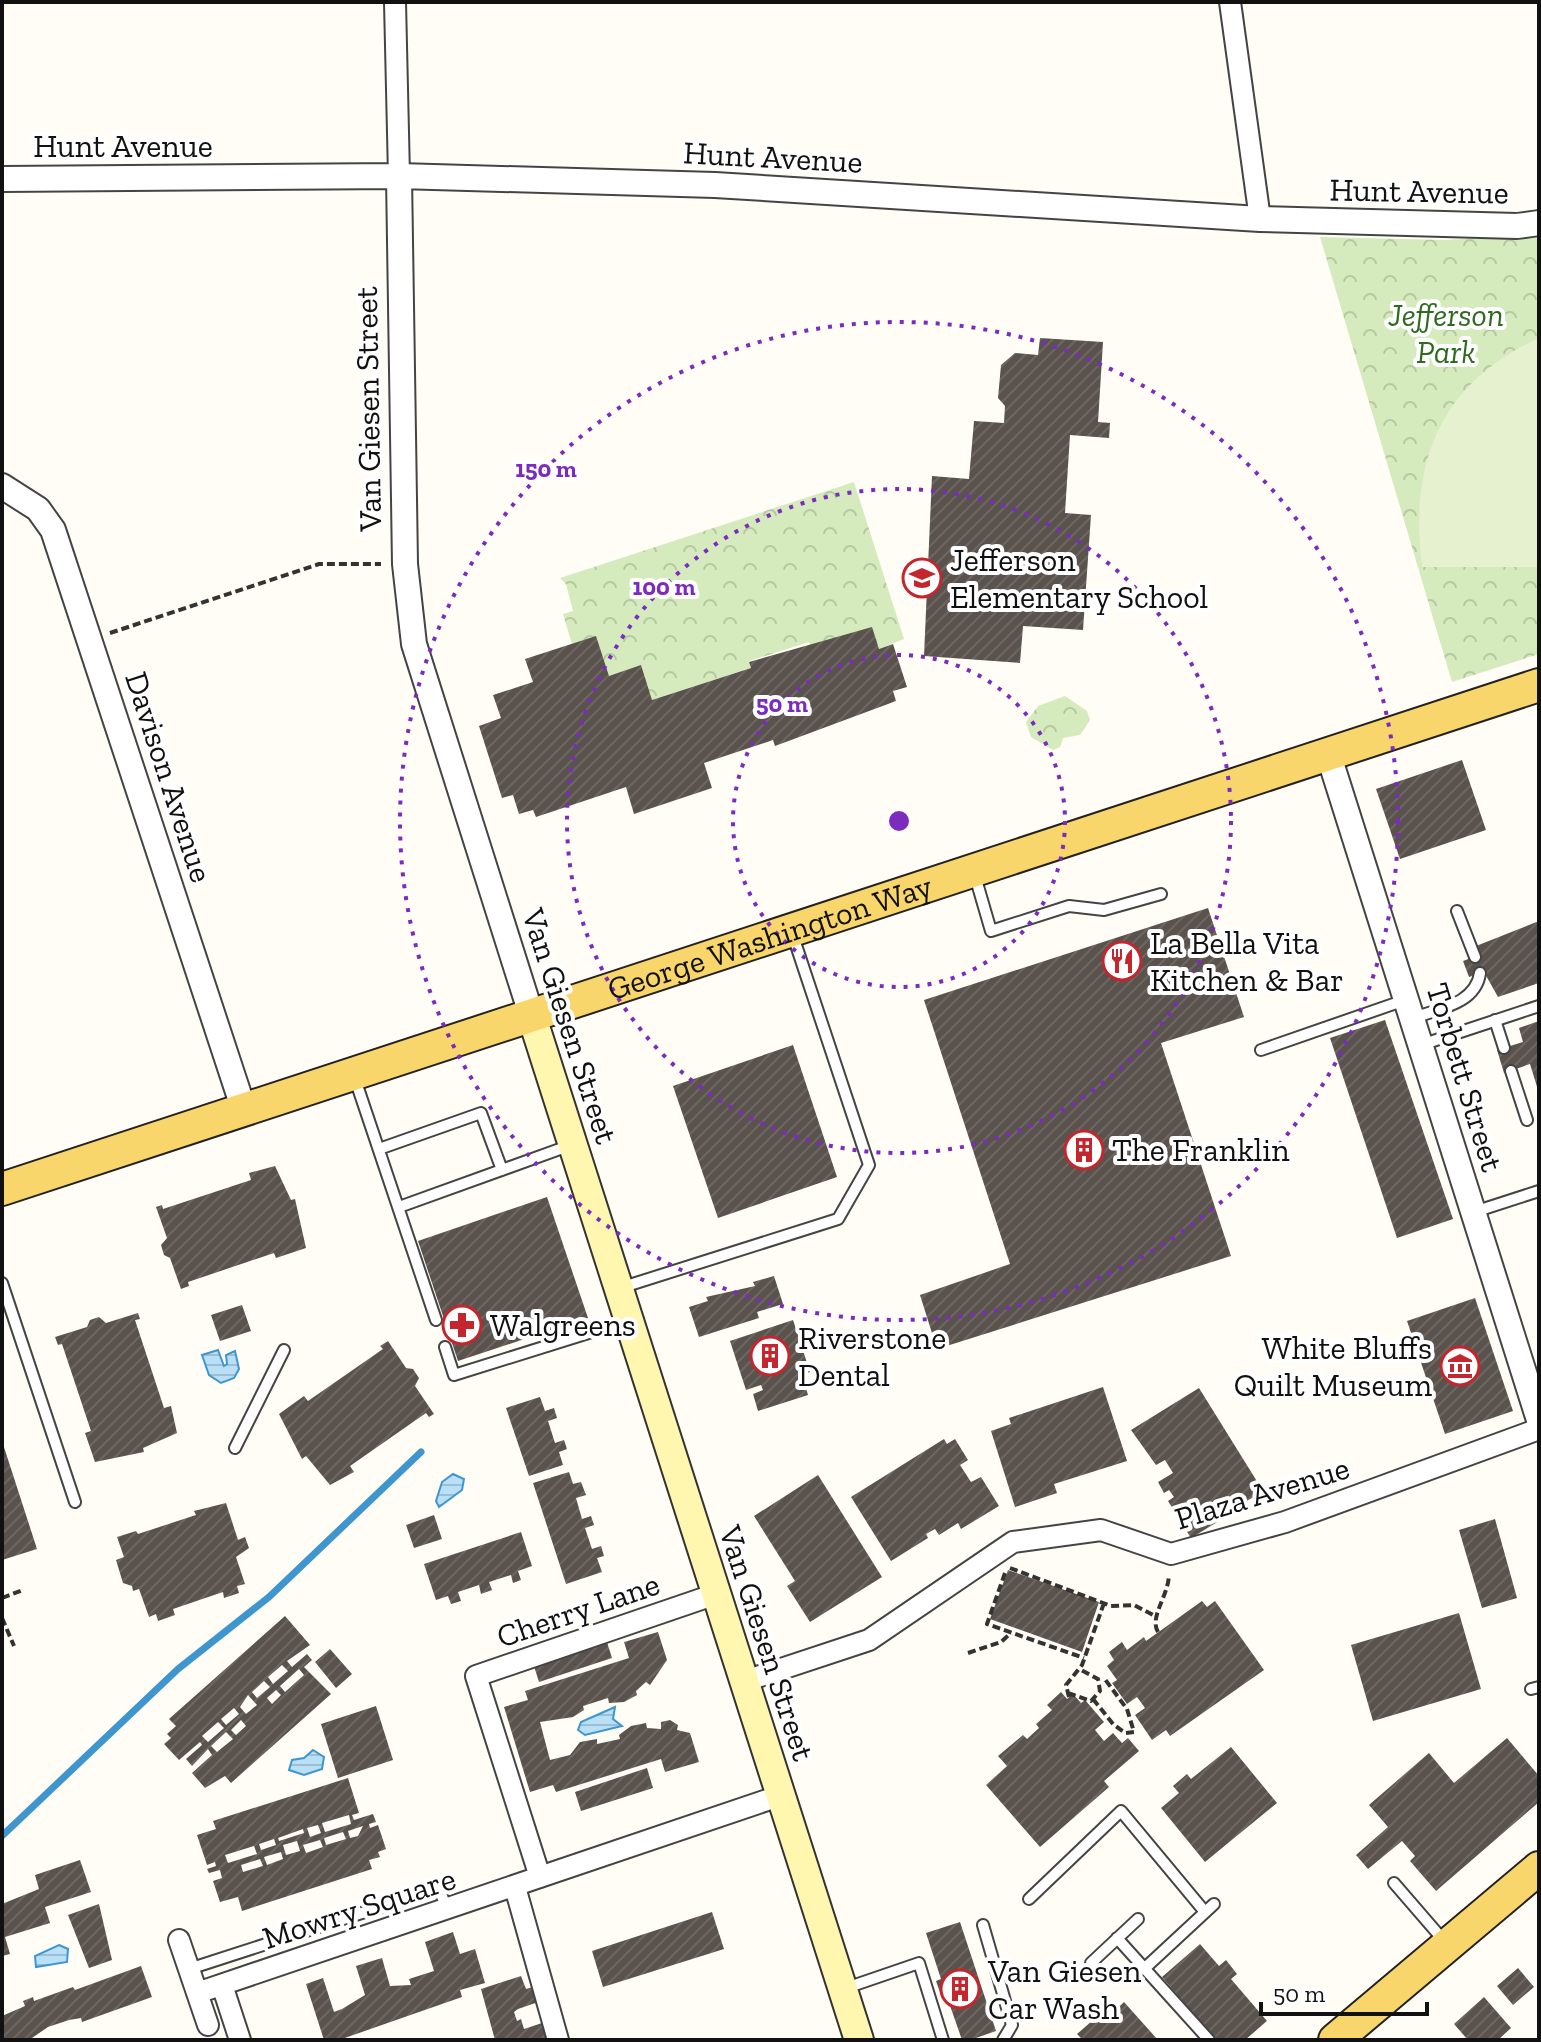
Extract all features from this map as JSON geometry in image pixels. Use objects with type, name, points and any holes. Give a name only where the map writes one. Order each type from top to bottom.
[{"type":"main road","name":"George Washington Way","points":[[2,1189],[1539,685]]},
{"type":"main road","name":"Van Giesen Street","points":[[531,1014],[859,2040]]},
{"type":"main road","points":[[1335,2040],[1539,1868]]},
{"type":"street","name":"Van Giesen Street","points":[[395,2],[406,573],[414,644],[531,1014]]},
{"type":"street","points":[[1230,2],[1260,219]]},
{"type":"street","name":"Hunt Avenue","points":[[2,179],[399,176],[715,185],[1260,219],[1517,226],[1539,223]]},
{"type":"street","name":"Davison Avenue","points":[[2,486],[38,509],[53,530],[244,1110]]},
{"type":"street","name":"Torbett Street","points":[[1328,753],[1539,1420]]},
{"type":"street","name":"Plaza Avenue","points":[[745,1681],[869,1640],[1013,1542],[1101,1530],[1171,1554],[1285,1522],[1539,1429]]},
{"type":"street","name":"Cherry Lane","points":[[540,1877],[476,1676],[716,1594]]},
{"type":"street","name":"Mowry Square","points":[[197,1993],[779,1796]]},
{"type":"street","points":[[515,1887],[558,2040]]},
{"type":"street","points":[[179,1940],[208,2025]]},
{"type":"street","points":[[222,1985],[240,2040]]},
{"type":"lane","points":[[973,870],[991,931],[1069,906],[1104,910],[1161,894]]},
{"type":"lane","points":[[1457,911],[1475,957]]},
{"type":"lane","points":[[619,1289],[838,1219],[869,1165],[791,930]]},
{"type":"lane","points":[[1261,1050],[1410,1009],[1467,999],[1478,984],[1480,973]]},
{"type":"lane","points":[[1421,1045],[1539,1006]]},
{"type":"lane","points":[[1495,1020],[1504,1048]]},
{"type":"lane","points":[[1511,1071],[1527,1120]]},
{"type":"lane","points":[[353,1073],[436,1320]]},
{"type":"lane","points":[[379,1149],[481,1113],[502,1170]]},
{"type":"lane","points":[[399,1207],[572,1144]]},
{"type":"lane","points":[[1474,1212],[1539,1191]]},
{"type":"lane","points":[[2,1283],[75,1502]]},
{"type":"lane","points":[[445,1347],[454,1375],[629,1320]]},
{"type":"lane","points":[[235,1448],[284,1350]]},
{"type":"lane","points":[[1029,1899],[1121,1811],[1209,1908],[1145,1968]]},
{"type":"lane","points":[[1394,1883],[1448,1945]]},
{"type":"lane","points":[[189,1969],[439,1888],[447,1910]]},
{"type":"lane","points":[[1091,1963],[1138,1919]]},
{"type":"lane","points":[[332,1923],[340,1945]]},
{"type":"lane","points":[[983,1925],[1012,2025],[1003,2040]]},
{"type":"lane","points":[[1117,1938],[1209,2040]]},
{"type":"lane","points":[[842,1990],[919,1963],[943,2040]]},
{"type":"path","points":[[108,634],[319,564],[384,564]]},
{"type":"path","points":[[1084,1658],[987,1624],[1007,1567],[1104,1603],[1134,1605],[1155,1616]]},
{"type":"path","points":[[2,1598],[23,1590]]},
{"type":"path","points":[[1158,1632],[1153,1624],[1155,1616],[1168,1592]]},
{"type":"path","points":[[1079,1669],[1102,1680],[1127,1709],[1134,1732],[1125,1733],[1113,1724],[1093,1699],[1068,1695],[1066,1685],[1079,1669],[1104,1603]]},
{"type":"path","points":[[2,1618],[14,1646]]},
{"type":"path","points":[[968,1653],[1001,1642],[1011,1633]]},
{"type":"path","points":[[1093,1699],[1100,1691],[1102,1680],[1111,1674]]},
{"type":"green space","name":"Jefferson Park","points":[[1539,235],[1539,654],[1452,682],[1320,237],[1444,240]]},
{"type":"green space","points":[[1539,338],[1539,567],[1422,567],[1419,529],[1421,494],[1427,461],[1438,431],[1455,403],[1477,379],[1505,357]]},
{"type":"green space","points":[[854,482],[904,639],[879,649],[811,647],[809,642],[749,661],[751,668],[652,700],[641,666],[609,676],[596,637],[572,644],[563,614],[573,611],[566,584],[560,578]]},
{"type":"green space","points":[[1065,696],[1087,711],[1090,720],[1080,735],[1063,738],[1060,747],[1053,750],[1031,737],[1026,722],[1038,706]]},
{"type":"water","points":[[218,1350],[224,1366],[227,1364],[226,1355],[235,1351],[239,1369],[234,1378],[221,1383],[209,1375],[202,1355]]},
{"type":"water","points":[[453,1474],[464,1479],[462,1490],[439,1507],[436,1501],[442,1482]]},
{"type":"water","points":[[615,1707],[613,1719],[622,1726],[585,1735],[578,1730],[581,1722]]},
{"type":"water","points":[[313,1750],[324,1757],[322,1769],[304,1775],[289,1770],[292,1760],[304,1758]]},
{"type":"water","points":[[59,1945],[68,1949],[67,1962],[36,1967],[35,1956]]},
{"type":"building","points":[[1040,338],[1103,342],[1098,422],[1110,423],[1109,438],[1070,435],[1065,513],[1091,515],[1083,630],[1023,626],[1020,663],[924,656],[932,476],[969,479],[974,421],[1004,423],[1005,406],[998,398],[1001,365],[1015,353],[1038,355]]},
{"type":"building","points":[[872,627],[879,649],[893,644],[907,687],[893,691],[896,701],[775,746],[773,740],[704,763],[712,788],[634,814],[626,787],[536,817],[533,810],[519,814],[513,795],[502,798],[479,726],[501,718],[493,695],[533,682],[525,659],[596,636],[609,676],[641,665],[652,700],[751,668],[749,662]]},
{"type":"building","points":[[1462,760],[1486,830],[1400,859],[1376,789]]},
{"type":"building","name":"The Franklin","points":[[1208,908],[1244,1017],[1161,1043],[1231,1256],[937,1349],[920,1295],[1010,1264],[924,1000]]},
{"type":"building","points":[[1539,921],[1539,983],[1498,997],[1484,972],[1469,977],[1463,961],[1479,955],[1476,946]]},
{"type":"building","points":[[1385,1020],[1453,1219],[1397,1238],[1330,1038]]},
{"type":"building","points":[[1539,1021],[1538,1090],[1530,1064],[1504,1073],[1497,1050],[1523,1042],[1519,1028]]},
{"type":"building","points":[[793,1045],[837,1177],[718,1218],[673,1086]]},
{"type":"building","points":[[275,1166],[291,1200],[295,1199],[306,1248],[276,1258],[274,1253],[188,1282],[189,1286],[181,1289],[170,1258],[164,1255],[161,1245],[167,1238],[156,1207],[162,1205],[163,1209],[251,1180],[249,1173]]},
{"type":"building","name":"Walgreens","points":[[547,1197],[588,1318],[458,1361],[418,1241]]},
{"type":"building","points":[[774,1276],[783,1304],[757,1312],[759,1318],[699,1337],[689,1307],[708,1301],[706,1297],[755,1286],[753,1282]]},
{"type":"building","name":"White Bluffs Quilt Museum","points":[[1475,1298],[1513,1411],[1445,1434],[1407,1321]]},
{"type":"building","points":[[242,1305],[251,1331],[220,1341],[211,1315]]},
{"type":"building","points":[[138,1313],[140,1319],[135,1320],[164,1408],[171,1406],[177,1433],[143,1448],[144,1452],[95,1462],[85,1433],[91,1431],[62,1344],[58,1345],[55,1337],[87,1327],[90,1320],[99,1317],[106,1323]]},
{"type":"building","name":"Riverstone Dental","points":[[793,1320],[810,1372],[802,1375],[808,1395],[758,1411],[753,1394],[763,1390],[761,1385],[746,1390],[730,1341]]},
{"type":"building","points":[[388,1341],[406,1368],[413,1369],[419,1378],[415,1386],[434,1414],[429,1417],[426,1413],[350,1466],[354,1472],[330,1485],[306,1456],[302,1459],[279,1414],[304,1396],[308,1401],[383,1349],[380,1346]]},
{"type":"building","points":[[1103,1387],[1127,1461],[1054,1484],[1057,1493],[1015,1507],[991,1431],[1011,1424],[1009,1418]]},
{"type":"building","points":[[1199,1388],[1263,1491],[1234,1509],[1229,1501],[1213,1511],[1219,1521],[1191,1538],[1168,1501],[1174,1497],[1169,1490],[1164,1493],[1158,1482],[1173,1473],[1165,1460],[1156,1465],[1131,1430]]},
{"type":"building","points":[[540,1397],[545,1411],[554,1408],[557,1418],[548,1421],[555,1443],[564,1440],[567,1449],[559,1452],[563,1465],[529,1476],[506,1408]]},
{"type":"building","points":[[944,1439],[947,1444],[955,1439],[968,1460],[960,1465],[971,1482],[981,1477],[999,1506],[961,1529],[958,1523],[939,1535],[935,1529],[926,1534],[928,1538],[891,1561],[851,1497]]},
{"type":"building","points":[[2,1445],[37,1549],[2,1560]]},
{"type":"building","points":[[569,1472],[573,1484],[581,1482],[586,1495],[576,1498],[582,1519],[591,1516],[594,1525],[585,1528],[592,1549],[601,1546],[604,1556],[597,1558],[602,1572],[566,1584],[533,1483]]},
{"type":"building","points":[[818,1475],[882,1577],[810,1622],[787,1586],[795,1581],[754,1516]]},
{"type":"building","points":[[226,1503],[238,1540],[245,1537],[249,1548],[236,1557],[245,1584],[237,1586],[239,1593],[224,1598],[223,1592],[173,1609],[175,1615],[158,1621],[156,1614],[149,1617],[139,1589],[133,1591],[132,1586],[123,1583],[116,1560],[124,1557],[117,1537],[136,1531],[138,1534],[196,1515],[194,1511]]},
{"type":"building","points":[[434,1515],[442,1539],[414,1548],[406,1525]]},
{"type":"building","points":[[1495,1519],[1517,1598],[1482,1608],[1459,1530]]},
{"type":"building","points":[[521,1532],[532,1566],[518,1571],[521,1580],[513,1583],[511,1575],[489,1582],[492,1590],[481,1594],[479,1585],[458,1592],[461,1601],[451,1604],[448,1596],[436,1600],[424,1564]]},
{"type":"building","points":[[1008,1570],[1099,1602],[1082,1652],[990,1619]]},
{"type":"building","points":[[1202,1601],[1207,1607],[1215,1601],[1264,1670],[1170,1736],[1166,1730],[1152,1740],[1135,1715],[1145,1708],[1137,1697],[1127,1704],[1112,1683],[1117,1680],[1107,1666],[1114,1660],[1109,1652],[1122,1642],[1127,1650],[1144,1637],[1146,1641]]},
{"type":"building","points":[[1459,1613],[1481,1689],[1373,1721],[1351,1645]]},
{"type":"building","points":[[285,1616],[310,1645],[287,1661],[292,1667],[307,1654],[312,1660],[304,1667],[331,1694],[231,1783],[225,1776],[205,1788],[192,1773],[212,1755],[208,1749],[192,1766],[186,1759],[202,1745],[200,1742],[179,1760],[164,1744],[171,1738],[167,1734],[176,1726],[169,1719]],"holes":[[[282,1665],[288,1671],[273,1684],[268,1677]],[[299,1669],[304,1675],[285,1692],[280,1686]],[[264,1681],[270,1687],[257,1698],[252,1692]],[[276,1690],[281,1695],[272,1704],[267,1698]],[[248,1695],[257,1705],[246,1714],[240,1707]],[[234,1708],[239,1714],[226,1725],[221,1719]],[[241,1720],[246,1726],[236,1735],[231,1730]],[[218,1722],[224,1728],[208,1742],[202,1736]],[[226,1732],[233,1739],[217,1752],[211,1746]]]},
{"type":"building","points":[[658,1632],[667,1660],[650,1685],[646,1682],[636,1691],[637,1695],[624,1702],[609,1703],[608,1698],[583,1706],[584,1710],[573,1717],[540,1722],[550,1760],[570,1755],[580,1742],[597,1739],[597,1744],[620,1739],[619,1735],[631,1726],[646,1723],[647,1728],[661,1729],[661,1722],[670,1720],[678,1725],[677,1730],[690,1733],[699,1762],[665,1772],[661,1759],[556,1792],[553,1785],[530,1792],[504,1707],[528,1700],[525,1691],[629,1658],[624,1642]]},
{"type":"building","points":[[606,1639],[612,1658],[539,1682],[533,1663]]},
{"type":"building","points":[[330,1649],[352,1674],[336,1688],[315,1662]]},
{"type":"building","points":[[1061,1692],[1067,1699],[1073,1694],[1081,1703],[1085,1700],[1104,1722],[1095,1730],[1104,1741],[1113,1733],[1122,1743],[1128,1738],[1139,1751],[1104,1781],[1109,1787],[1040,1847],[986,1785],[1007,1766],[998,1756],[1023,1735],[1027,1739],[1039,1728],[1036,1724],[1052,1710],[1047,1705]]},
{"type":"building","points":[[376,1706],[393,1760],[338,1778],[321,1724]]},
{"type":"building","points":[[1507,1738],[1539,1776],[1539,1802],[1436,1891],[1410,1861],[1415,1856],[1402,1841],[1368,1869],[1356,1855],[1388,1827],[1369,1805],[1429,1753],[1454,1783]]},
{"type":"building","points":[[1231,1747],[1277,1803],[1205,1862],[1161,1808],[1179,1793],[1173,1786],[1187,1774],[1191,1779]]},
{"type":"building","points":[[647,1768],[653,1788],[581,1811],[575,1792]]},
{"type":"building","points":[[348,1778],[359,1813],[352,1815],[354,1820],[373,1814],[376,1822],[369,1824],[370,1828],[378,1825],[386,1849],[378,1852],[380,1857],[369,1860],[372,1869],[242,1911],[238,1897],[220,1902],[213,1881],[222,1878],[220,1870],[209,1873],[207,1869],[216,1866],[215,1862],[207,1865],[197,1835],[216,1829],[213,1821]],"holes":[[[349,1815],[351,1824],[325,1832],[322,1823]],[[318,1825],[321,1833],[310,1837],[307,1828]],[[363,1826],[358,1836],[350,1838],[348,1831]],[[303,1829],[304,1833],[279,1841],[278,1838]],[[343,1832],[346,1839],[326,1845],[324,1838]],[[274,1839],[276,1845],[261,1850],[259,1844]],[[320,1840],[323,1847],[306,1853],[303,1845]],[[297,1841],[300,1851],[286,1855],[283,1845]],[[254,1846],[257,1854],[228,1863],[225,1855]],[[281,1852],[283,1859],[267,1865],[264,1857]],[[260,1859],[263,1866],[243,1872],[241,1865]]]},
{"type":"building","points":[[80,1860],[91,1892],[45,1907],[50,1923],[5,1937],[10,1954],[2,1956],[2,1904],[39,1889],[35,1875]]},
{"type":"building","points":[[99,1904],[112,1960],[89,1968],[68,1915]]},
{"type":"building","points":[[712,1912],[724,1949],[603,1987],[592,1951]]},
{"type":"building","name":"Van Giesen Car Wash","points":[[960,1922],[996,2031],[970,2040],[962,2040],[947,1997],[942,1998],[936,1981],[941,1979],[926,1933]]},
{"type":"building","points":[[453,1932],[460,1954],[475,1949],[485,1983],[460,1990],[462,1997],[339,2040],[324,2040],[306,1984],[323,1978],[334,2012],[365,1995],[356,1966],[382,1958],[390,1986],[411,1985],[409,1979],[434,1971],[425,1942]]},
{"type":"building","points":[[1200,1944],[1219,1966],[1226,1960],[1237,1974],[1231,1979],[1267,2021],[1245,2040],[1216,2040],[1162,1977]]},
{"type":"building","points":[[141,1966],[152,1997],[82,2022],[81,2018],[48,2027],[29,2040],[2,2040],[2,2016],[25,2006],[23,2001],[33,1997],[34,2001],[73,1987],[75,1990]]},
{"type":"building","points":[[1518,1968],[1534,1987],[1513,2005],[1497,1986]]},
{"type":"building","points":[[521,1976],[526,1989],[537,1986],[541,2001],[514,2012],[517,2021],[521,2019],[524,2029],[548,2021],[554,2040],[495,2040],[481,1989]]},
{"type":"building","points":[[1484,1997],[1511,2028],[1498,2040],[1468,2040],[1454,2024]]},
{"type":"building","points":[[1115,2001],[1120,2006],[1124,2002],[1158,2040],[1083,2040],[1077,2034]]},
{"type":"waterway","points":[[2,1836],[178,1669],[269,1597],[421,1452]]},
{"type":"place","name":"Jefferson Elementary School","points":[[922,578]]},
{"type":"place","name":"La Bella Vita Kitchen & Bar","points":[[1122,961]]},
{"type":"place","name":"The Franklin","points":[[1084,1150]]},
{"type":"place","name":"Walgreens","points":[[462,1325]]},
{"type":"place","name":"Riverstone Dental","points":[[770,1356]]},
{"type":"place","name":"White Bluffs Quilt Museum","points":[[1460,1366]]},
{"type":"place","name":"Van Giesen Car Wash","points":[[960,1989]]}]
